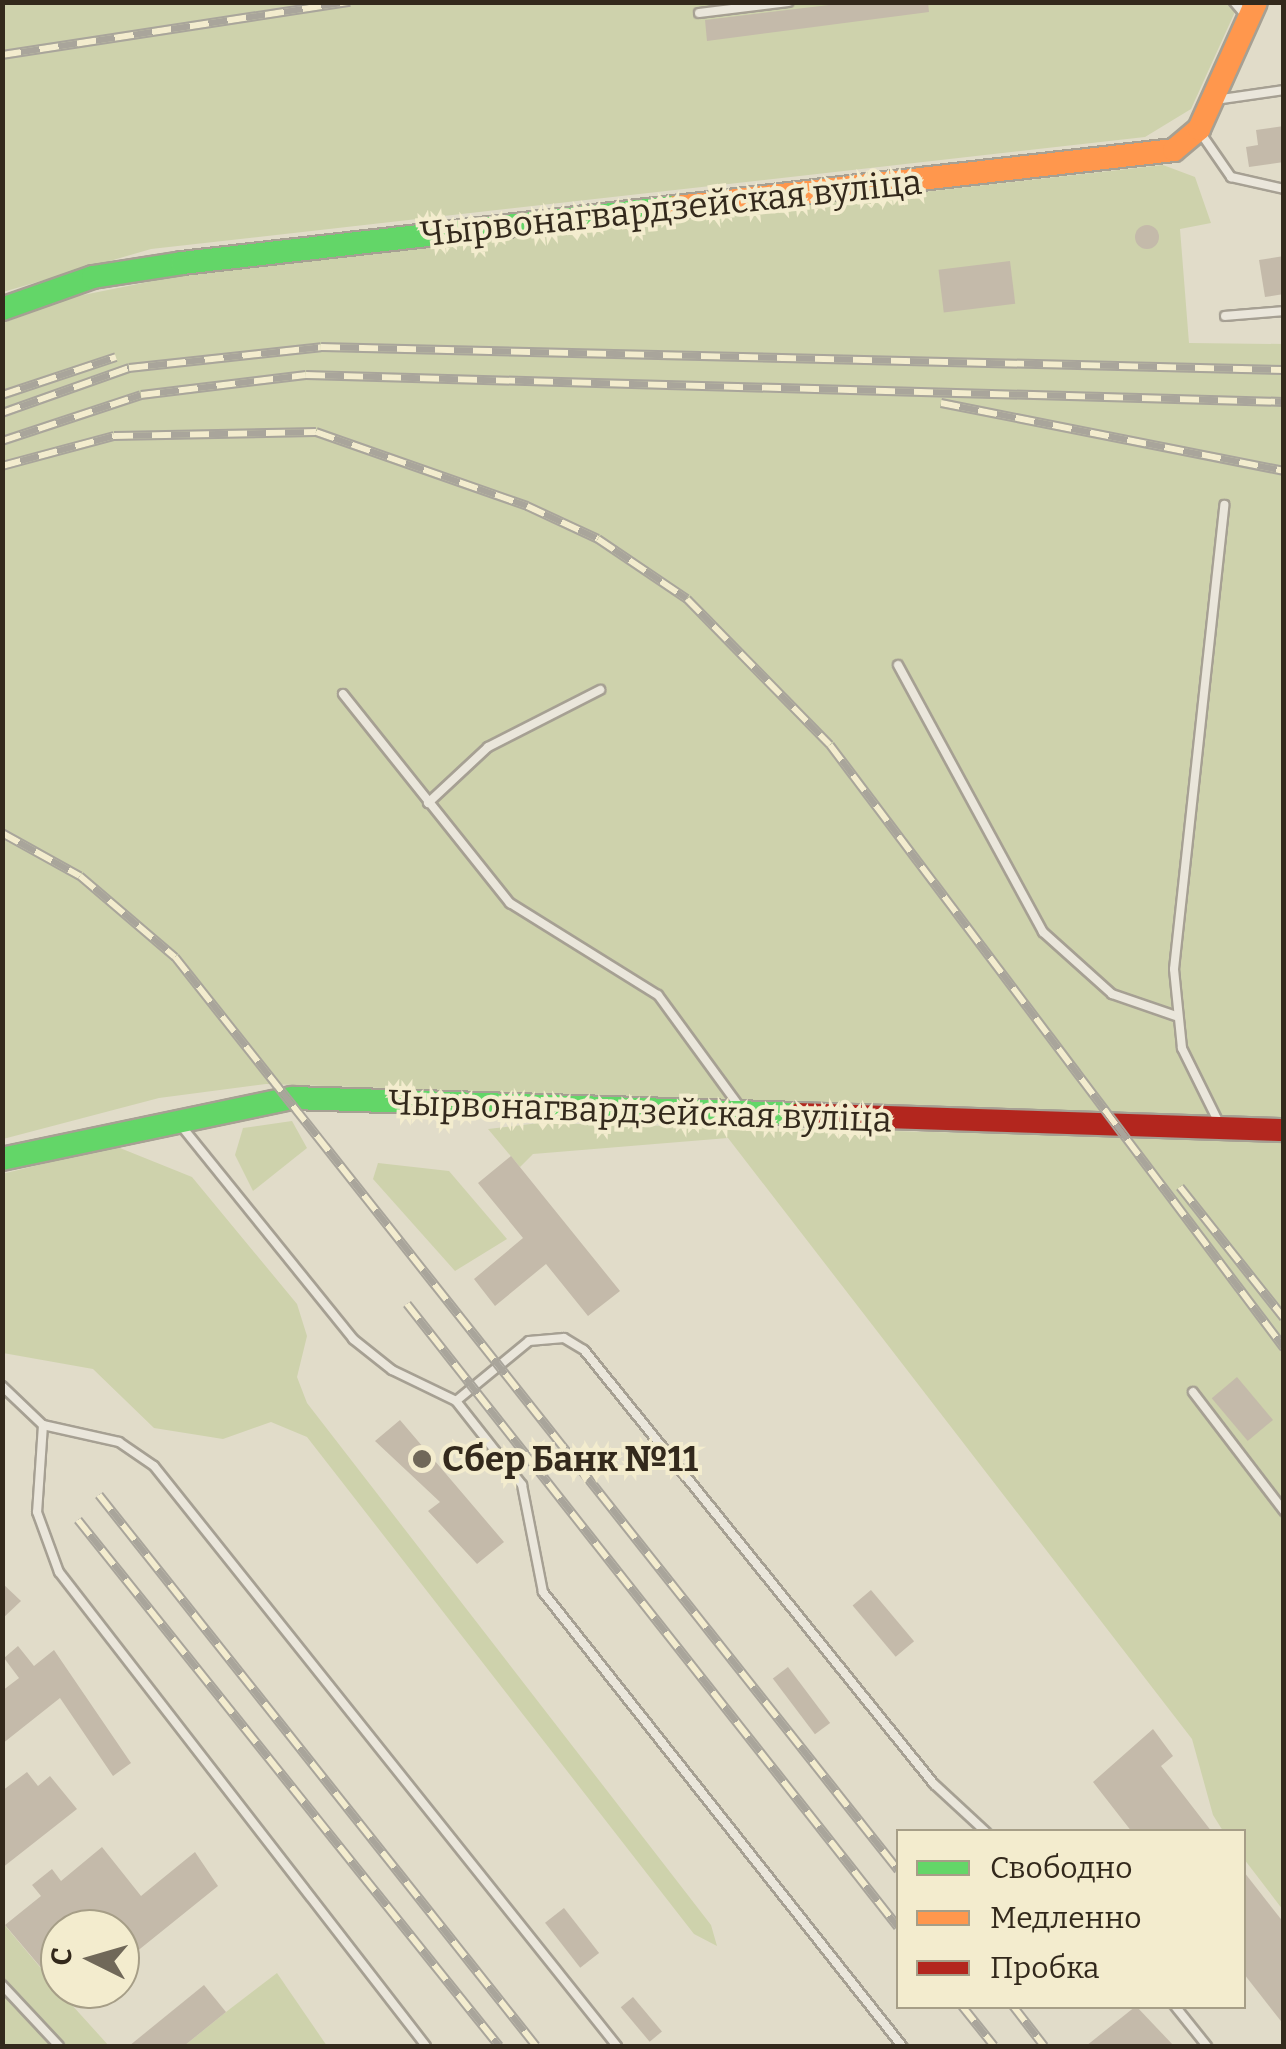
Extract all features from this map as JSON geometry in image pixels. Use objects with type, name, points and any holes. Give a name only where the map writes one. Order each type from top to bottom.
[{"type":"street","points":[[1198,130],[1246,7]]},
{"type":"street","name":"Чырвонагвардзейская вуліца","points":[[2,310],[132,270],[1158,154],[1198,130]]},
{"type":"street","name":"Чырвонагвардзейская вуліца","points":[[2,1160],[165,1122],[292,1098],[1284,1130]]},
{"type":"lane","points":[[698,13],[788,2]]},
{"type":"lane","points":[[1211,101],[1284,90]]},
{"type":"lane","points":[[1198,130],[1231,177],[1284,189]]},
{"type":"lane","points":[[1225,316],[1284,311]]},
{"type":"lane","points":[[1223,1129],[1190,1072],[1176,1016],[1224,505]]},
{"type":"lane","points":[[898,666],[1042,932],[1112,994],[1176,1016]]},
{"type":"lane","points":[[428,802],[488,746],[600,690]]},
{"type":"lane","points":[[343,694],[428,802],[530,921],[658,995],[746,1115]]},
{"type":"lane","points":[[165,1122],[197,1137],[362,1350],[456,1401],[522,1485],[542,1592],[902,2046]]},
{"type":"lane","points":[[456,1401],[530,1341],[576,1343],[934,1784],[983,1829]]},
{"type":"lane","points":[[2,1386],[44,1425],[119,1442],[154,1466],[617,2046]]},
{"type":"lane","points":[[1193,1392],[1284,1511]]},
{"type":"lane","points":[[44,1425],[38,1512],[59,1572],[426,2046]]},
{"type":"lane","points":[[2,1985],[60,2046]]},
{"type":"lane","points":[[1178,2009],[1207,2046]]},
{"type":"green space","points":[[2,3],[1239,3],[1191,109],[1145,137],[151,249],[3,292]]},
{"type":"green space","points":[[1163,165],[1195,177],[1211,223],[1180,229],[1189,343],[1283,344],[1283,1118],[266,1084],[159,1098],[3,1139],[3,323],[73,297],[178,276]]},
{"type":"green space","points":[[292,1121],[307,1148],[253,1191],[235,1155],[243,1128]]},
{"type":"green space","points":[[539,1123],[1283,1140],[1283,1910],[1246,1862],[1246,1829],[1222,1829],[1213,1815],[1192,1739],[728,1138],[533,1154],[520,1167],[488,1129]]},
{"type":"green space","points":[[115,1146],[192,1177],[297,1304],[307,1336],[297,1377],[307,1403],[711,1925],[717,1946],[694,1934],[307,1437],[271,1422],[223,1439],[154,1428],[93,1369],[3,1353],[2,1174]]},
{"type":"green space","points":[[378,1163],[449,1171],[507,1239],[455,1271],[373,1179]]},
{"type":"green space","points":[[2,1922],[40,1967],[40,2009],[76,2009],[109,2046],[3,2046]]},
{"type":"green space","points":[[277,1973],[327,2046],[184,2046],[226,2012]]},
{"type":"building","points":[[854,2],[928,2],[929,12],[707,41],[705,20]]},
{"type":"building","points":[[1284,126],[1284,162],[1249,167],[1246,147],[1258,145],[1256,130]]},
{"type":"building","points":[[1147,225],[1156,228],[1156,246],[1147,249],[1138,246],[1135,237],[1138,228]]},
{"type":"building","points":[[1284,256],[1284,294],[1265,297],[1259,260]]},
{"type":"building","points":[[1010,261],[1015,304],[944,312],[939,270]]},
{"type":"building","points":[[511,1156],[620,1291],[588,1316],[546,1264],[495,1306],[474,1279],[523,1238],[478,1183]]},
{"type":"building","points":[[1237,1377],[1273,1420],[1248,1441],[1212,1398]]},
{"type":"building","points":[[400,1420],[504,1542],[477,1564],[428,1511],[440,1502],[375,1441]]},
{"type":"building","points":[[2,1583],[21,1601],[2,1619]]},
{"type":"building","points":[[871,1590],[914,1641],[896,1657],[853,1605]]},
{"type":"building","points":[[18,1646],[34,1666],[54,1650],[131,1763],[113,1776],[60,1698],[2,1744],[2,1691],[19,1678],[4,1658]]},
{"type":"building","points":[[788,1667],[830,1723],[815,1734],[773,1678]]},
{"type":"building","points":[[1153,1729],[1173,1756],[1161,1766],[1210,1829],[1130,1829],[1093,1782]]},
{"type":"building","points":[[27,1772],[38,1786],[50,1776],[77,1809],[2,1868],[2,1791]]},
{"type":"building","points":[[102,1847],[141,1896],[195,1852],[218,1886],[140,1949],[140,1909],[40,1909],[40,1966],[5,1925],[41,1896],[32,1885],[52,1869],[61,1881]]},
{"type":"building","points":[[1246,1875],[1284,1923],[1284,2025],[1246,1977]]},
{"type":"building","points":[[564,1908],[599,1953],[580,1968],[545,1923]]},
{"type":"building","points":[[204,1985],[226,2012],[184,2046],[129,2046]]},
{"type":"building","points":[[633,1997],[662,2031],[650,2042],[621,2007]]},
{"type":"building","points":[[1132,2009],[1139,2009],[1174,2046],[1086,2046]]},
{"type":"railway","points":[[2,55],[350,2]]},
{"type":"railway","points":[[2,413],[129,368],[321,347],[1284,370]]},
{"type":"railway","points":[[2,395],[116,357]]},
{"type":"railway","points":[[2,441],[141,395],[306,375],[1284,402]]},
{"type":"railway","points":[[941,403],[1284,471]]},
{"type":"railway","points":[[2,466],[114,436],[316,432],[527,506],[598,539],[687,599],[830,745],[1284,1348]]},
{"type":"railway","points":[[2,833],[80,876],[175,957],[896,1867]]},
{"type":"railway","points":[[1180,1187],[1284,1318]]},
{"type":"railway","points":[[407,1304],[896,1924]]},
{"type":"railway","points":[[99,1495],[536,2046]]},
{"type":"railway","points":[[78,1520],[499,2046]]},
{"type":"railway","points":[[964,2009],[994,2046]]},
{"type":"railway","points":[[1015,2009],[1044,2046]]},
{"type":"traffic: fast","points":[[2,309],[93,277],[182,263],[676,207]]},
{"type":"traffic: fast","points":[[2,1159],[292,1098],[799,1114]]},
{"type":"traffic: slow","points":[[676,207],[1174,150],[1199,129],[1256,2]]},
{"type":"traffic: jam","points":[[799,1114],[1284,1130]]},
{"type":"place","name":"Сбер Банк №11","points":[[422,1459]]}]
